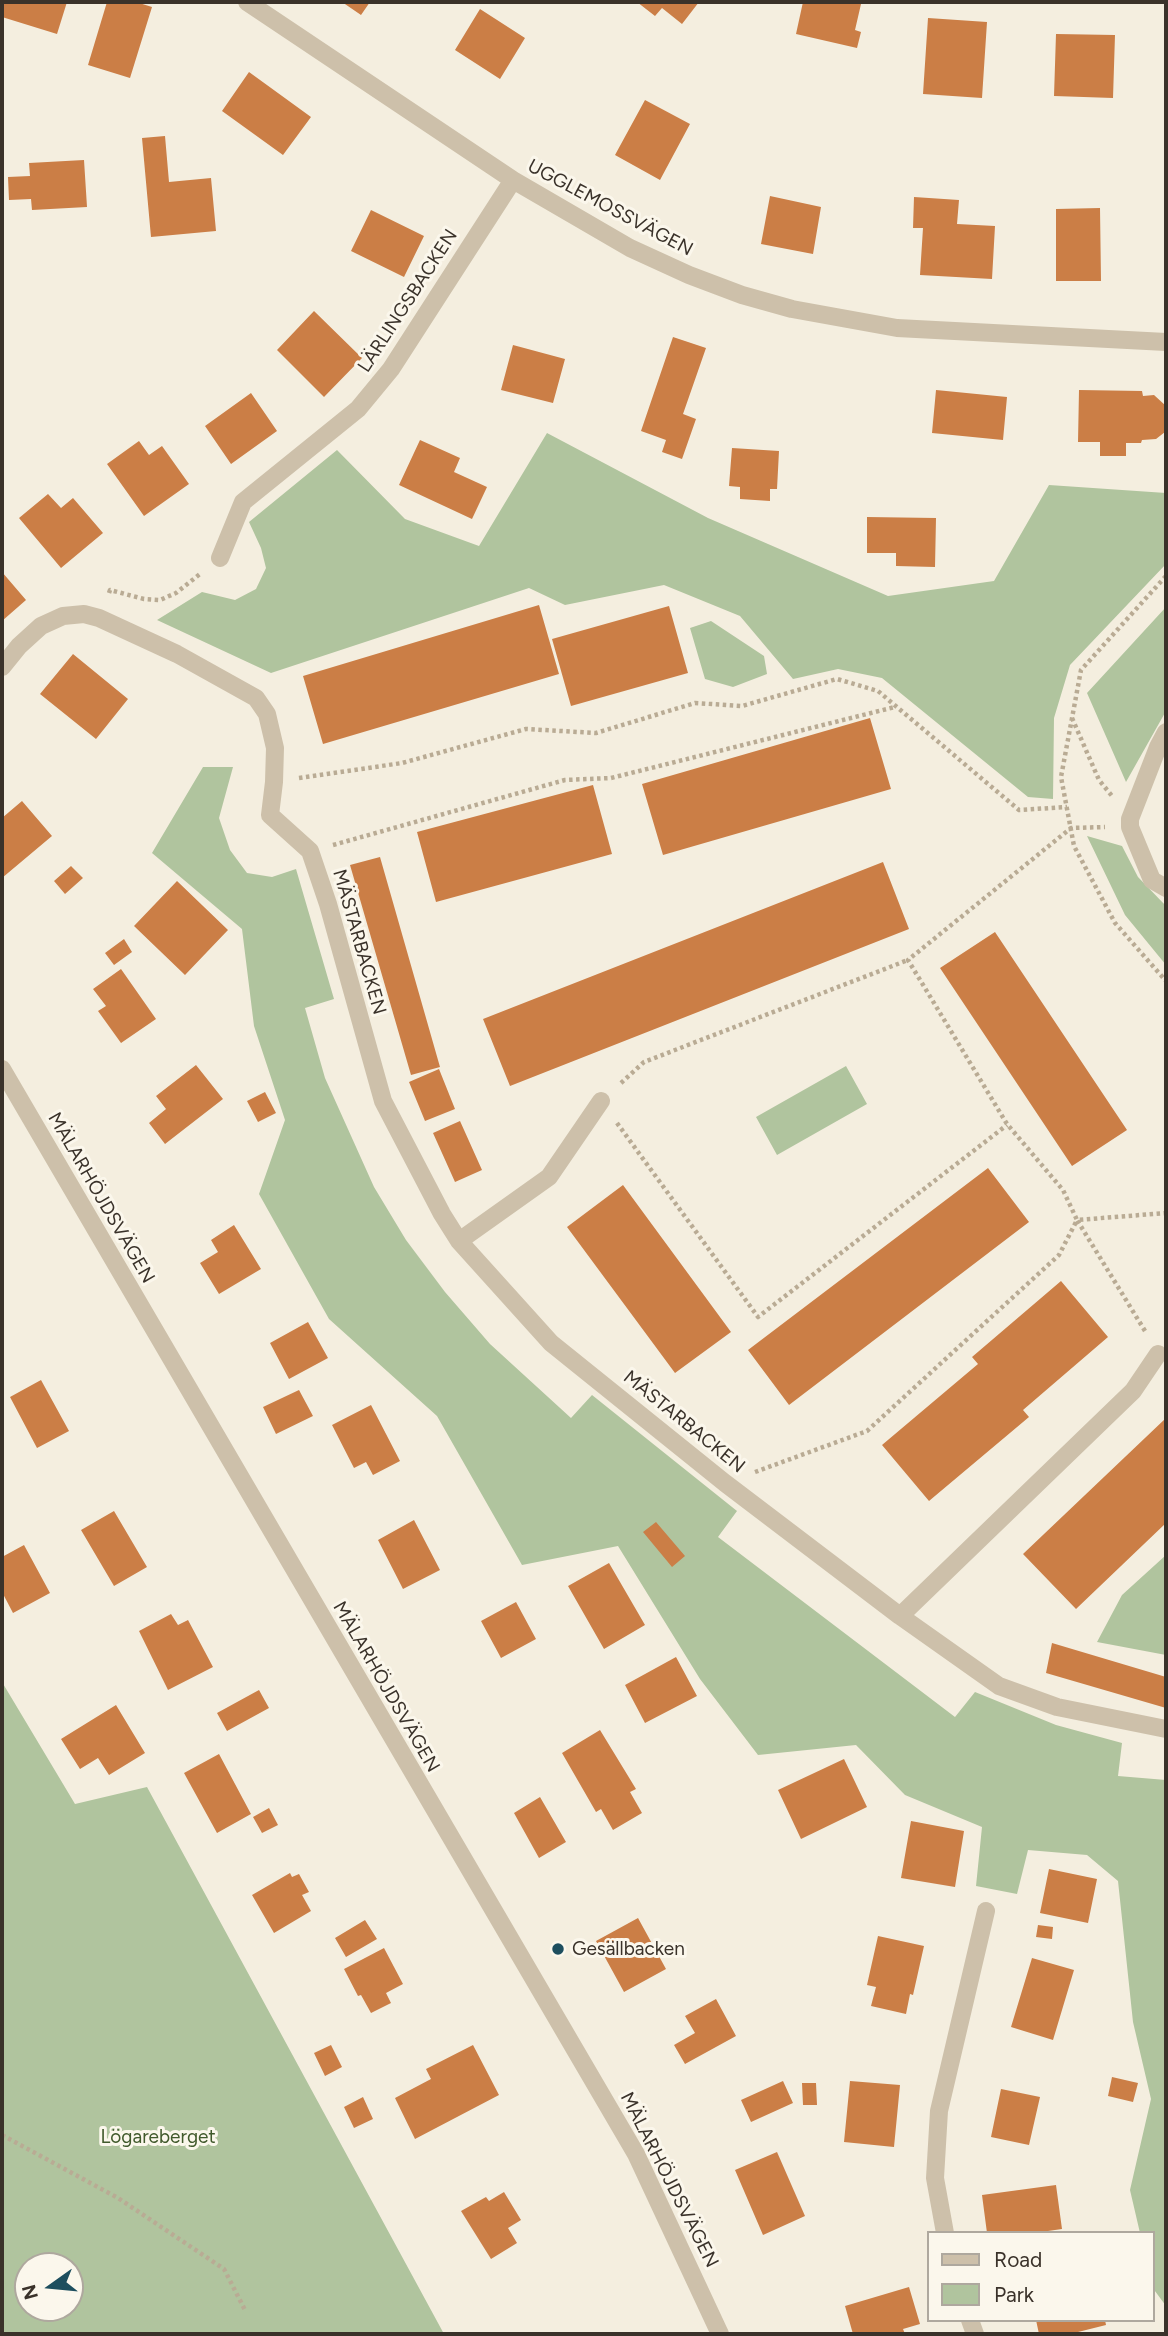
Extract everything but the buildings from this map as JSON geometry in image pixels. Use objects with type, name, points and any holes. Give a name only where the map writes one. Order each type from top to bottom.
[{"type":"street","name":"UGGLEMOSSVÄGEN","points":[[247,2],[513,180],[663,264],[742,295],[792,309],[897,328],[1166,342]]},
{"type":"street","name":"LÄRLINGSBACKEN","points":[[220,558],[243,502],[358,409],[391,369],[513,180]]},
{"type":"street","name":"MÄSTARBACKEN","points":[[2,667],[19,646],[41,626],[62,616],[84,614],[99,618],[177,654],[256,698],[267,714],[275,748],[270,815],[310,851],[328,904],[383,1101],[459,1241],[551,1343],[724,1483],[900,1616],[999,1686],[1057,1707],[1166,1729]]},
{"type":"street","points":[[1162,740],[1130,819],[1130,827],[1152,880],[1166,888]]},
{"type":"street","name":"MÄLARHÖJDSVÄGEN","points":[[2,1069],[636,2154],[720,2334]]},
{"type":"street","points":[[459,1241],[549,1177],[601,1101]]},
{"type":"street","points":[[900,1616],[1133,1391],[1158,1354]]},
{"type":"street","points":[[945,2231],[935,2178],[939,2112],[986,1911]]},
{"type":"path","points":[[110,590],[144,599],[160,600],[176,593],[220,558]]},
{"type":"path","points":[[1166,576],[1081,670],[1061,777],[1074,846],[1115,923],[1166,981]]},
{"type":"path","points":[[274,782],[402,763],[526,730],[596,733],[695,703],[742,706],[837,679],[878,691],[1019,810],[1066,807]]},
{"type":"path","points":[[310,851],[565,780],[611,778],[896,707]]},
{"type":"path","points":[[1072,718],[1099,780],[1130,819]]},
{"type":"path","points":[[1007,1124],[758,1317],[601,1101],[645,1062],[908,960],[1071,828]]},
{"type":"path","points":[[908,960],[1007,1124],[1063,1190],[1077,1220],[1158,1354]]},
{"type":"path","points":[[1077,1220],[1166,1213]]},
{"type":"path","points":[[724,1483],[867,1431],[1059,1255],[1077,1220]]},
{"type":"path","points":[[2,2135],[118,2198],[224,2269],[246,2312]]},
{"type":"green space","points":[[547,433],[708,518],[888,596],[994,581],[1049,485],[1166,493],[1166,564],[1070,665],[1054,718],[1053,799],[1028,797],[882,678],[838,669],[793,679],[740,616],[664,585],[565,605],[529,588],[271,673],[157,620],[202,592],[235,600],[256,589],[266,568],[261,548],[249,522],[337,450],[405,519],[479,546]]},
{"type":"green space","points":[[1166,607],[1166,711],[1126,782],[1087,693]]},
{"type":"green space","points":[[711,621],[764,656],[767,674],[733,687],[705,679],[690,628]]},
{"type":"green space","points":[[203,767],[233,767],[219,818],[230,850],[247,873],[272,877],[296,869],[334,999],[305,1008],[325,1078],[374,1187],[406,1240],[445,1292],[490,1344],[571,1418],[592,1395],[737,1511],[718,1537],[955,1717],[975,1692],[1056,1725],[1122,1743],[1118,1776],[1166,1780],[1166,2306],[1154,2290],[1154,2231],[1140,2231],[1130,2190],[1151,2099],[1133,2022],[1118,1881],[1087,1855],[1028,1850],[1017,1894],[976,1886],[982,1827],[905,1795],[856,1745],[758,1755],[700,1679],[618,1546],[522,1565],[437,1416],[329,1319],[259,1194],[285,1120],[254,1026],[242,929],[152,853]]},
{"type":"green space","points":[[1087,836],[1122,846],[1138,877],[1166,906],[1166,965],[1125,915]]},
{"type":"green space","points":[[846,1066],[867,1104],[777,1155],[756,1117]]},
{"type":"green space","points":[[1166,1555],[1166,1655],[1097,1642],[1122,1595]]},
{"type":"green space","name":"Lögareberget","points":[[2,1682],[75,1804],[147,1787],[444,2334],[2,2334]]},
{"type":"place","name":"Gesällbacken","points":[[558,1949]]}]
